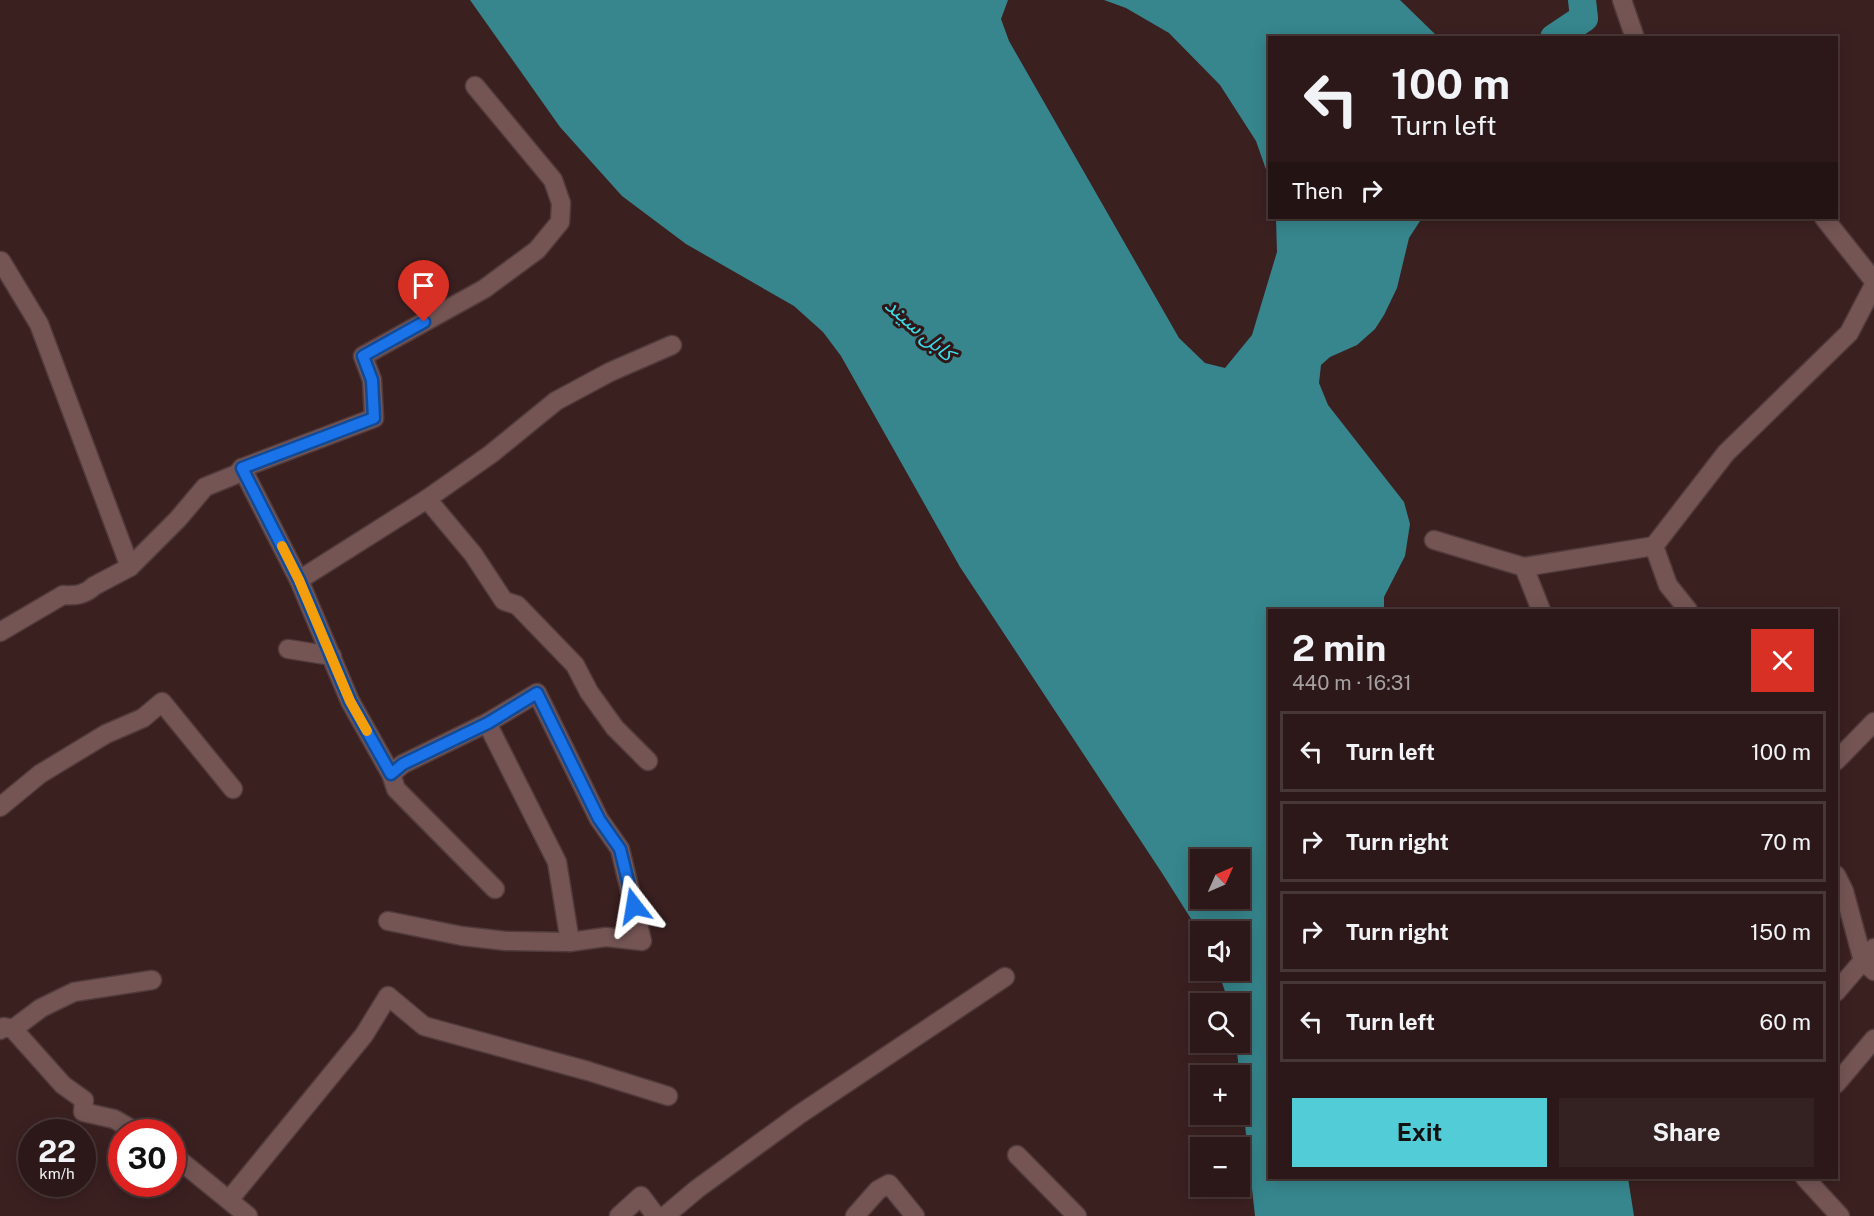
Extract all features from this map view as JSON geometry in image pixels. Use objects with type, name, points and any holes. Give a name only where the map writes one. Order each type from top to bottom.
[{"type":"street","points":[[1622,0],[1634,36]]},
{"type":"street","points":[[0,632],[63,595],[74,596],[90,590],[130,567],[178,519],[205,487],[237,474],[242,468],[374,418],[372,380],[363,356],[484,289],[537,250],[560,222],[561,203],[553,180],[475,86]]},
{"type":"street","points":[[1434,540],[1524,567],[1654,546],[1726,453],[1849,333],[1874,283],[1825,219]]},
{"type":"street","points":[[1,261],[39,324],[130,567]]},
{"type":"street","points":[[299,580],[427,500],[491,454],[556,401],[610,372],[672,345]]},
{"type":"street","points":[[242,468],[299,580],[350,701],[391,774],[396,789],[495,889]]},
{"type":"street","points":[[427,500],[473,554],[504,601],[517,605],[575,665],[589,692],[615,728],[648,761]]},
{"type":"street","points":[[1654,546],[1668,585],[1687,609]]},
{"type":"street","points":[[1524,567],[1541,609]]},
{"type":"street","points":[[288,649],[332,656]]},
{"type":"street","points":[[388,921],[462,936],[506,941],[570,942],[606,937],[642,941],[620,849],[599,819],[537,693],[488,723],[403,764],[391,774]]},
{"type":"street","points":[[0,807],[40,774],[106,734],[143,718],[162,702],[233,789]]},
{"type":"street","points":[[488,723],[557,862],[570,942]]},
{"type":"street","points":[[1838,759],[1874,723]]},
{"type":"street","points":[[1838,879],[1870,960],[1838,990]]},
{"type":"street","points":[[665,1216],[697,1189],[800,1114],[1005,977]]},
{"type":"street","points":[[114,1119],[83,1112],[84,1101],[63,1085],[7,1029],[41,1008],[74,992],[152,980]]},
{"type":"street","points":[[229,1200],[364,1035],[388,996],[424,1026],[588,1071],[668,1096]]},
{"type":"street","points":[[1838,1082],[1874,1039]]},
{"type":"street","points":[[1017,1155],[1075,1216]]},
{"type":"street","points":[[186,1165],[248,1216]]},
{"type":"street","points":[[1806,1179],[1840,1216]]},
{"type":"street","points":[[855,1216],[878,1190],[889,1184],[915,1216]]},
{"type":"street","points":[[620,1216],[641,1197],[656,1216]]},
{"type":"water","name":"کابل سيند","points":[[470,0],[1008,0],[1001,19],[1009,41],[1179,338],[1205,363],[1225,368],[1252,335],[1277,252],[1276,219],[1423,219],[1409,238],[1397,288],[1384,315],[1375,329],[1357,345],[1330,357],[1321,365],[1319,383],[1328,405],[1404,502],[1410,524],[1405,556],[1384,597],[1384,609],[1268,609],[1268,1179],[1628,1179],[1634,1216],[1255,1216],[1250,1170],[1250,1137],[1246,1137],[1245,1125],[1250,1125],[1250,1065],[1238,1065],[1237,1053],[1250,1053],[1250,993],[1226,993],[1221,981],[1250,981],[1250,921],[1192,921],[960,567],[841,356],[823,332],[794,306],[686,244],[622,196],[560,127]]},
{"type":"water","points":[[1104,0],[1400,0],[1437,36],[1268,36],[1268,175],[1256,141],[1220,85],[1169,33],[1126,8]]},
{"type":"waterway","points":[[1557,36],[1584,18],[1582,0]]},
{"type":"slow traffic","points":[[282,546],[299,580],[350,701],[367,731]]},
{"type":"route","points":[[424,322],[363,356],[372,380],[374,418],[242,468],[299,580],[350,701],[391,774],[403,764],[488,723],[537,693],[599,819],[620,849],[634,906]]}]
